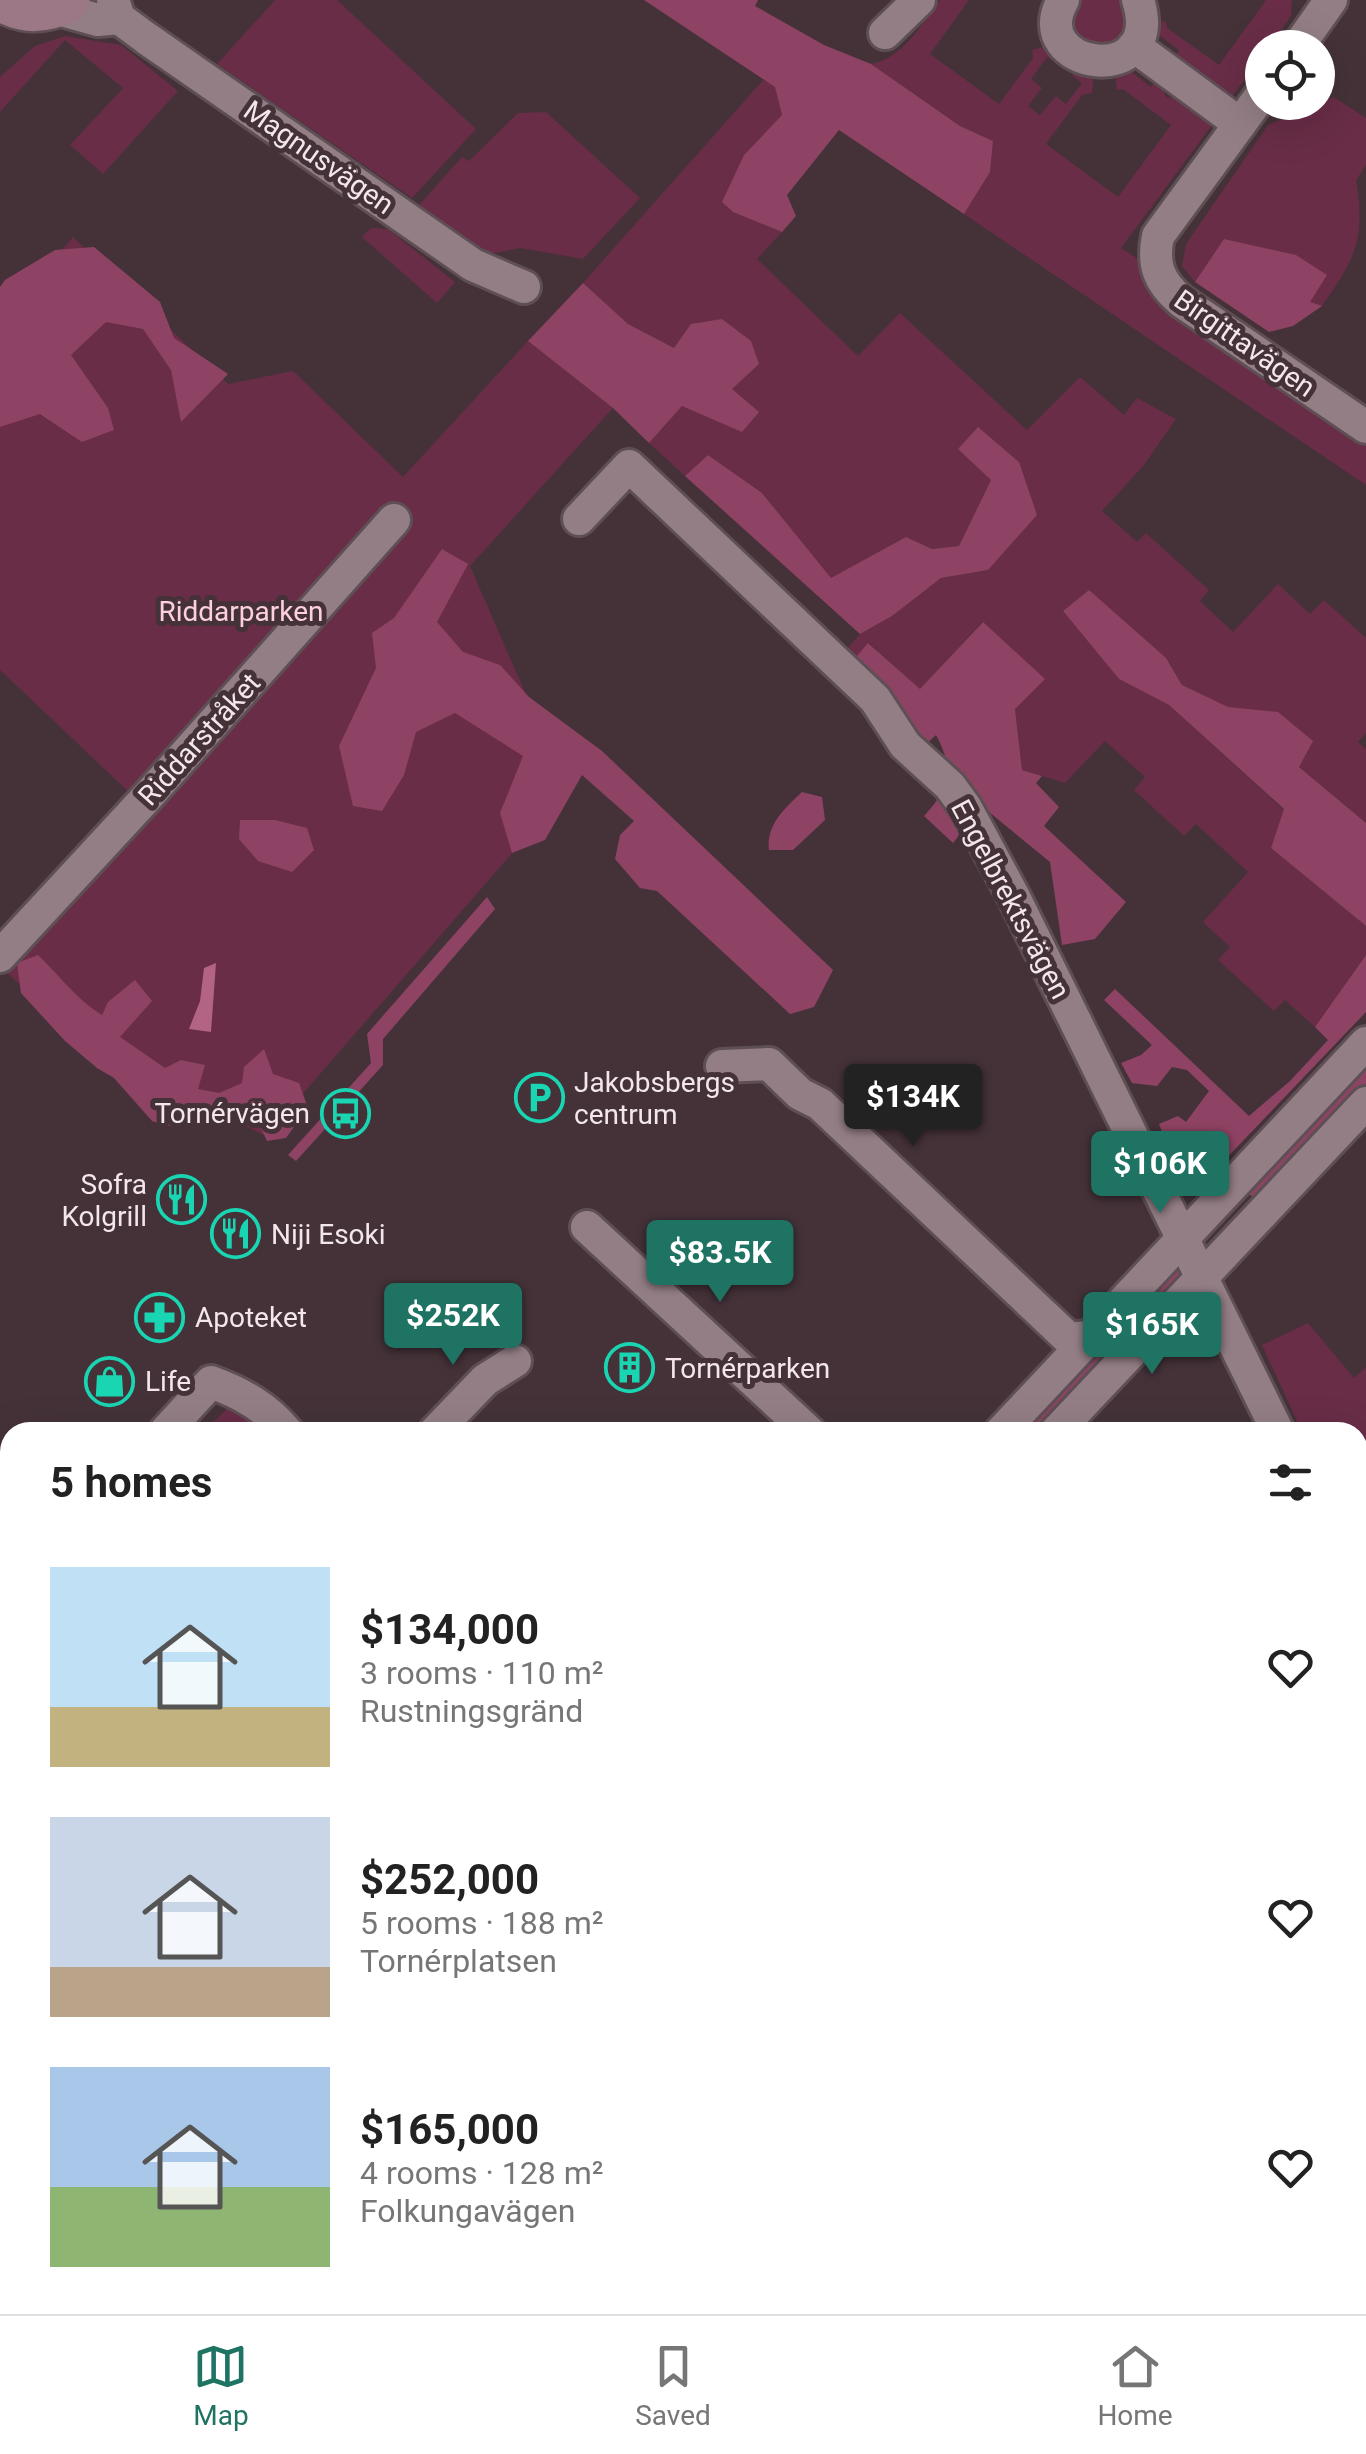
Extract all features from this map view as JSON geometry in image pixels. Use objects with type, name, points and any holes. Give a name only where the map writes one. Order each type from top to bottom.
[{"type":"main road","points":[[0,37],[39,4]]},
{"type":"street","points":[[885,32],[919,0]]},
{"type":"street","points":[[1063,0],[1057,25],[1061,39],[1075,55],[1099,63],[1114,60],[1134,46],[1142,30],[1138,0]]},
{"type":"street","name":"Magnusvägen","points":[[39,4],[98,20],[116,9],[473,265],[524,287]]},
{"type":"street","points":[[1308,30],[1323,5]]},
{"type":"street","points":[[1134,46],[1240,124]]},
{"type":"street","name":"Birgittavägen","points":[[1245,117],[1158,236],[1156,269],[1166,288],[1181,300],[1366,427]]},
{"type":"street","name":"Engelbrektsvägen","points":[[579,519],[629,466],[874,698],[911,752],[950,786],[1014,897],[1273,1422]]},
{"type":"street","name":"Riddarstråket","points":[[0,956],[394,520]]},
{"type":"street","points":[[1009,1422],[1366,1043]]},
{"type":"street","points":[[722,1066],[769,1064],[800,1094],[820,1104],[1069,1339],[1088,1337]]},
{"type":"street","points":[[1065,1422],[1366,1103]]},
{"type":"street","points":[[587,1227],[799,1422]]},
{"type":"street","points":[[445,1422],[485,1380],[515,1361]]},
{"type":"street","points":[[173,1422],[211,1382],[242,1394],[278,1422]]},
{"type":"green space","points":[[275,0],[337,0],[476,129],[412,198],[217,64]]},
{"type":"green space","points":[[940,0],[969,0],[930,54],[999,104],[1033,58],[1032,50],[1046,46],[1063,59],[1059,65],[1047,57],[1031,79],[1042,88],[1028,106],[1040,115],[1056,96],[1066,104],[1082,83],[1072,75],[1079,69],[1093,80],[1092,93],[1082,95],[1046,144],[1118,197],[1171,125],[1123,89],[1117,90],[1115,74],[1140,62],[1133,73],[1151,87],[1159,76],[1166,83],[1166,97],[1173,98],[1178,92],[1212,116],[1213,124],[1121,248],[1146,264],[1145,287],[1159,306],[1366,447],[1366,485],[964,214],[990,172],[993,141],[960,126],[871,64],[902,48]]},
{"type":"green space","points":[[1078,0],[1122,0],[1129,12],[1122,40],[1090,48],[1074,35],[1071,11]]},
{"type":"green space","points":[[1266,0],[1292,0],[1291,16],[1281,30],[1245,30],[1245,79],[1230,99],[1172,62],[1179,50],[1160,36],[1152,47],[1156,20],[1166,22],[1167,28],[1219,65]]},
{"type":"green space","points":[[65,36],[121,45],[178,91],[103,174],[70,145],[123,88],[65,40],[0,112],[0,77],[35,46]]},
{"type":"green space","points":[[764,79],[775,86],[782,115],[744,155],[733,212],[782,232],[757,259],[858,356],[900,313],[1027,430],[1080,377],[1124,415],[1137,398],[1176,419],[1144,465],[1102,511],[1137,542],[1146,533],[1209,590],[1200,601],[1233,632],[1278,584],[1310,614],[1324,600],[1366,638],[1366,733],[1358,742],[1366,749],[1366,823],[1299,767],[1246,733],[1206,697],[1182,685],[1170,664],[1089,590],[1063,611],[1119,679],[1169,705],[1284,810],[1271,848],[1366,926],[1366,955],[1315,1027],[1285,1000],[1274,1011],[1218,960],[1230,947],[1203,922],[1248,872],[1196,824],[1184,836],[1134,790],[1145,777],[1105,741],[1065,783],[1022,770],[1015,709],[982,622],[920,690],[869,643],[851,663],[841,656],[860,634],[892,616],[941,578],[988,570],[1018,462],[977,427],[991,480],[959,546],[932,549],[906,537],[831,579],[762,493],[708,455],[685,476],[649,443],[682,406],[674,348],[628,324],[583,283]]},
{"type":"green space","points":[[1335,98],[1366,118],[1366,165],[1356,180],[1360,218],[1355,247],[1343,275],[1322,306],[1309,303],[1225,239],[1195,282],[1182,266],[1186,244],[1268,125],[1280,120],[1335,120]]},
{"type":"green space","points":[[546,112],[640,198],[583,259],[520,248],[489,254],[419,205],[462,157],[469,161],[518,113]]},
{"type":"green space","points":[[371,228],[388,229],[455,282],[437,303],[362,237]]},
{"type":"green space","name":"Riddarparken","points":[[73,237],[228,384],[293,371],[403,477],[528,341],[613,408],[470,566],[527,697],[581,774],[266,1136],[236,1121],[168,1122],[4,970],[151,813],[0,670],[0,323]]},
{"type":"green space","points":[[1308,1323],[1354,1378],[1366,1367],[1366,1422],[1297,1422],[1262,1345]]},
{"type":"green space","points":[[238,1398],[263,1422],[213,1422]]},
{"type":"shaded area","points":[[644,0],[758,0],[755,6],[824,45],[871,64],[960,126],[993,141],[990,172],[964,214],[839,130],[787,195],[796,216],[782,232],[733,212],[722,202],[744,155],[782,115],[775,87]]},
{"type":"shaded area","points":[[1224,239],[1296,255],[1327,275],[1310,302],[1322,306],[1293,326],[1269,332],[1195,282]]},
{"type":"shaded area","points":[[94,247],[160,302],[174,338],[228,374],[181,422],[171,370],[143,329],[106,322],[71,355],[108,408],[114,430],[82,442],[40,414],[0,427],[0,287],[5,280],[55,250]]},
{"type":"shaded area","points":[[583,283],[628,324],[674,348],[691,324],[722,319],[751,341],[759,364],[732,389],[759,412],[742,432],[682,406],[649,443],[613,408],[528,341]]},
{"type":"shaded area","points":[[978,427],[1019,462],[1037,515],[988,570],[941,578],[892,616],[860,634],[685,476],[708,455],[762,493],[831,578],[906,537],[932,549],[959,546],[991,480],[958,449]]},
{"type":"shaded area","points":[[442,549],[468,564],[437,622],[463,652],[500,665],[529,697],[602,751],[833,970],[814,1007],[790,1014],[657,891],[640,888],[615,859],[620,835],[634,821],[582,775],[545,840],[512,853],[500,813],[523,756],[455,713],[416,732],[404,775],[382,811],[353,806],[339,746],[376,668],[372,633],[394,618]]},
{"type":"shaded area","points":[[1089,590],[1166,658],[1182,685],[1228,707],[1278,712],[1313,741],[1299,767],[1366,823],[1366,926],[1271,848],[1284,809],[1169,705],[1119,679],[1063,611]]},
{"type":"shaded area","points":[[983,622],[1045,679],[1015,709],[1022,770],[1042,776],[1036,783],[1059,807],[1044,826],[1126,902],[1095,939],[1062,945],[1050,862],[978,803],[953,843],[924,816],[944,787],[947,768],[942,747],[936,735],[925,745],[851,663],[868,643],[920,689]]},
{"type":"shaded area","points":[[802,792],[822,797],[825,820],[793,850],[769,850],[773,825]]},
{"type":"shaded area","points":[[240,820],[275,820],[307,828],[314,850],[292,872],[258,861],[239,839]]},
{"type":"shaded area","points":[[487,897],[495,909],[383,1039],[383,1065],[296,1161],[288,1155],[371,1063],[367,1034]]},
{"type":"shaded area","points":[[38,955],[102,1015],[108,1002],[135,980],[152,1001],[120,1037],[165,1068],[181,1060],[205,1065],[198,1089],[219,1093],[242,1083],[244,1067],[264,1049],[273,1074],[299,1083],[308,1108],[286,1138],[267,1141],[255,1116],[218,1111],[202,1123],[166,1126],[152,1121],[114,1078],[65,1041],[21,993],[17,963]]},
{"type":"shaded area","points":[[1366,955],[1366,1012],[1217,1168],[1178,1144],[1166,1142],[1159,1124],[1178,1116],[1186,1122],[1209,1091],[1187,1070],[1172,1067],[1157,1086],[1132,1083],[1121,1063],[1141,1055],[1152,1045],[1104,1000],[1115,989],[1249,1116],[1290,1081],[1328,1040],[1315,1027]]},
{"type":"shaded area","points":[[216,963],[211,1032],[189,1029],[200,1001],[204,968]]},
{"type":"shaded area","points":[[1366,1059],[1366,1087],[1259,1202],[1243,1189]]},
{"type":"shaded area","points":[[1173,1264],[1186,1276],[1047,1422],[1023,1422]]},
{"type":"place","name":"Jakobsbergs centrum","points":[[539,1098]]},
{"type":"place","name":"Tornérvägen","points":[[345,1113]]},
{"type":"place","name":"Sofra Kolgrill","points":[[182,1200]]},
{"type":"place","name":"Niji Esoki","points":[[236,1234]]},
{"type":"place","name":"Apoteket","points":[[160,1317]]},
{"type":"place","name":"Tornérparken","points":[[630,1368]]},
{"type":"place","name":"Life","points":[[110,1381]]}]
